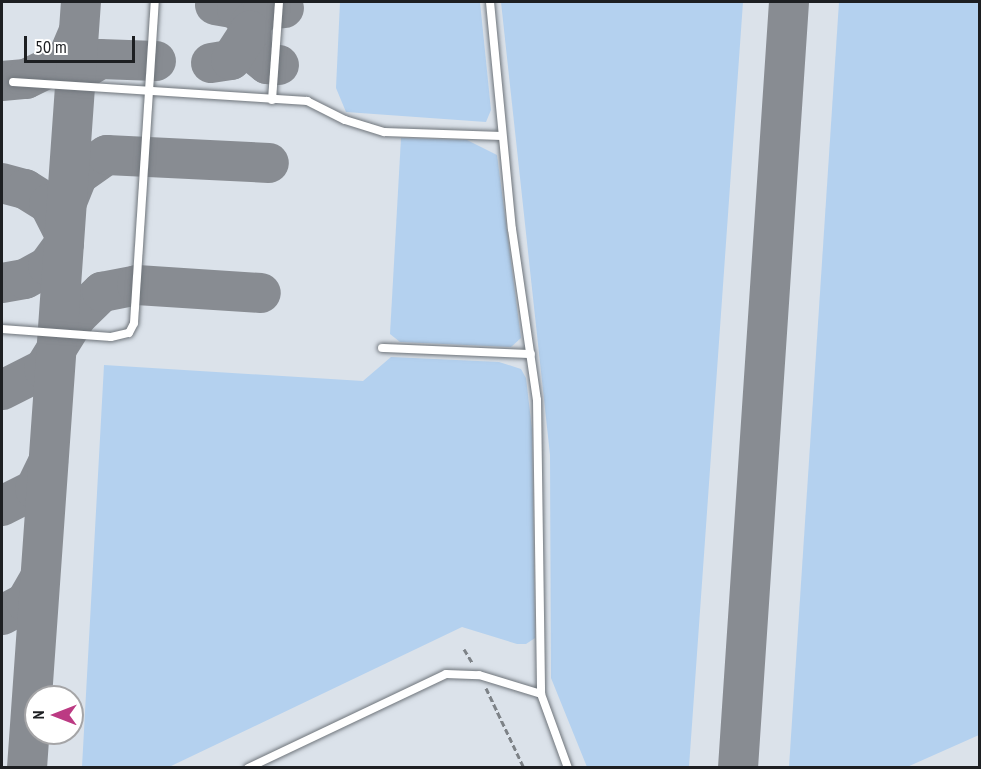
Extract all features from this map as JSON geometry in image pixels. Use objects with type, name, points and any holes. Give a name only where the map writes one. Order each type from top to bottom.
[{"type":"lane","points":[[2,329],[111,337],[129,333],[134,323],[155,2]]},
{"type":"lane","points":[[273,100],[279,2]]},
{"type":"lane","points":[[490,2],[502,136],[538,418],[541,694],[568,768]]},
{"type":"lane","points":[[13,82],[318,104],[345,120],[384,132],[502,136]]},
{"type":"lane","points":[[382,348],[531,354]]},
{"type":"lane","points":[[248,768],[446,674],[479,675],[541,694]]},
{"type":"path","points":[[464,649],[524,768]]},
{"type":"shaded area","points":[[340,2],[480,2],[491,110],[486,122],[346,112],[336,88]]},
{"type":"shaded area","points":[[501,2],[743,2],[689,767],[587,767],[551,678],[550,455]]},
{"type":"shaded area","points":[[839,2],[979,2],[979,735],[907,767],[789,767]]},
{"type":"shaded area","points":[[401,138],[467,140],[497,155],[521,338],[511,347],[400,342],[390,334]]},
{"type":"shaded area","points":[[391,357],[499,362],[521,369],[526,378],[532,429],[535,638],[526,644],[517,644],[462,627],[169,767],[82,767],[104,365],[363,381]]},
{"type":"taxiway","points":[[27,768],[81,2]]},
{"type":"taxiway","points":[[251,2],[252,52],[267,64],[279,65]]},
{"type":"taxiway","points":[[738,768],[789,2]]},
{"type":"taxiway","points":[[215,5],[237,9],[250,24],[263,10],[284,8]]},
{"type":"taxiway","points":[[211,63],[231,60],[250,31]]},
{"type":"taxiway","points":[[2,81],[26,79],[67,59],[78,33]]},
{"type":"taxiway","points":[[75,86],[82,70],[100,59],[156,61]]},
{"type":"taxiway","points":[[67,202],[78,175],[107,155],[269,163]]},
{"type":"taxiway","points":[[2,183],[25,189],[49,204],[64,233]]},
{"type":"taxiway","points":[[2,283],[25,279],[48,266],[64,244]]},
{"type":"taxiway","points":[[2,390],[44,369],[77,316],[102,292],[137,285],[261,293]]},
{"type":"taxiway","points":[[2,506],[35,489],[48,462]]},
{"type":"taxiway","points":[[2,615],[26,602],[40,578]]}]
